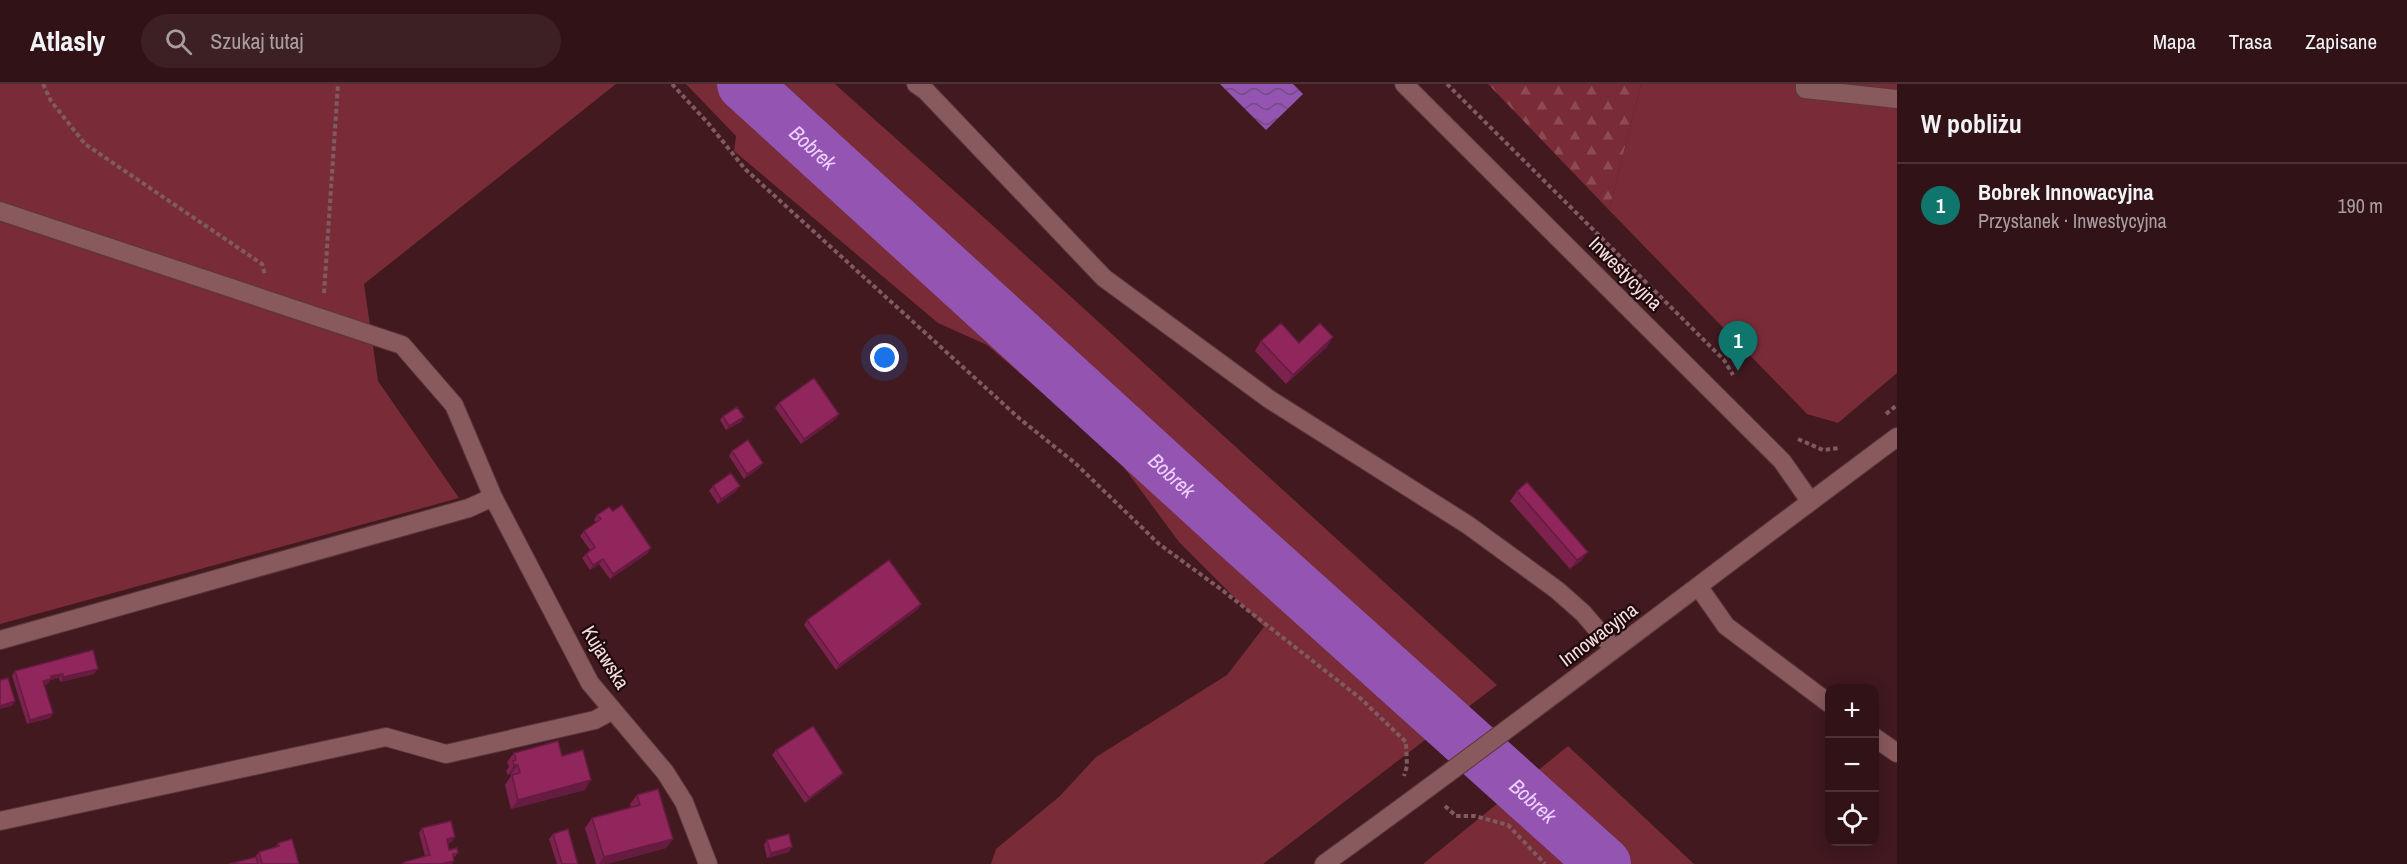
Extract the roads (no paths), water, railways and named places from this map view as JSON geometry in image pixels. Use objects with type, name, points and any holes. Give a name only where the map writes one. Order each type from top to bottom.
[{"type":"street","points":[[916,84],[1104,278],[1269,399],[1458,519],[1504,551],[1557,590],[1583,614],[1614,649]]},
{"type":"street","name":"Inwestycyjna","points":[[1404,84],[1782,461],[1810,501]]},
{"type":"street","points":[[1805,84],[1805,89],[1897,99]]},
{"type":"street","name":"Kujawska","points":[[0,211],[402,345],[454,405],[493,497],[590,683],[665,772],[684,802],[708,864]]},
{"type":"street","name":"Innowacyjna","points":[[1324,864],[1524,718],[1897,437]]},
{"type":"street","points":[[0,640],[469,508],[493,497]]},
{"type":"street","points":[[1698,586],[1726,626],[1825,700]]},
{"type":"street","points":[[0,821],[386,737],[446,754],[595,720],[613,710]]},
{"type":"street","points":[[1876,738],[1897,753]]},
{"type":"water","points":[[1220,84],[1293,84],[1303,94],[1266,130]]},
{"type":"waterway","name":"Bobrek","points":[[744,84],[1238,535],[1604,864]]},
{"type":"place","name":"Bobrek Innowacyjna","points":[[1738,371]]}]
